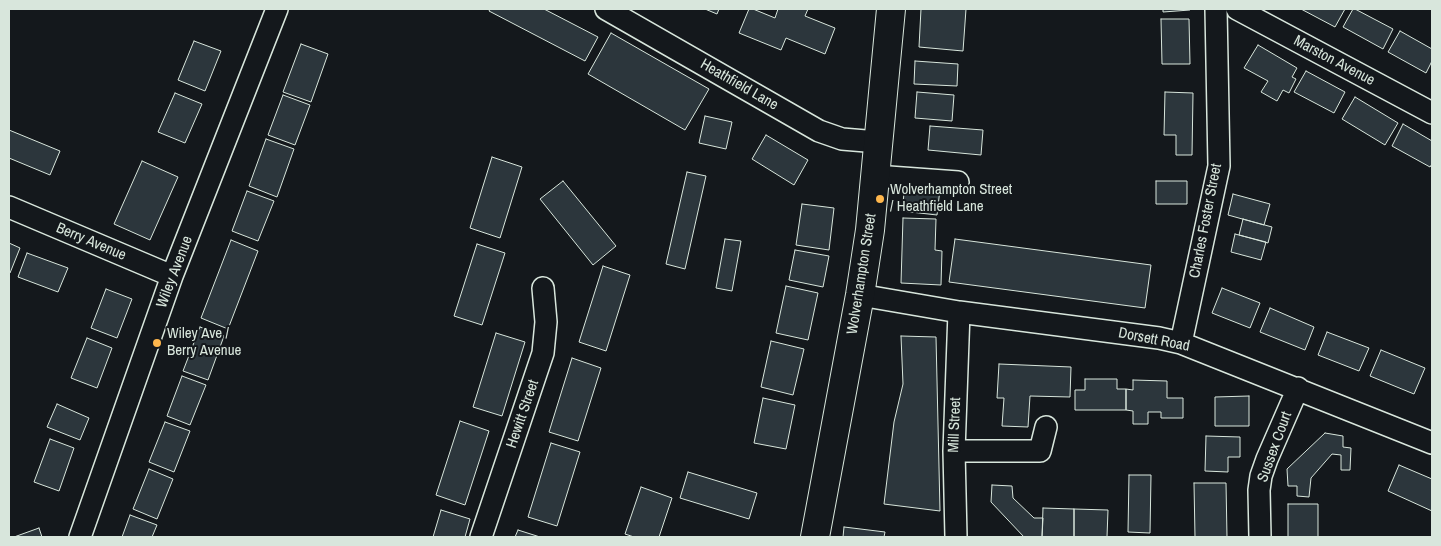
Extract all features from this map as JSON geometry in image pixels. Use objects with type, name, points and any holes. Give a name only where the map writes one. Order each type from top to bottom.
[{"type":"street","name":"Wiley Avenue","points":[[80,537],[172,276],[277,9]]},
{"type":"street","name":"Heathfield Lane","points":[[606,9],[819,131],[842,139],[878,142]]},
{"type":"street","name":"Wolverhampton Street","points":[[815,537],[860,295],[870,230],[891,9]]},
{"type":"street","name":"Charles Foster Street","points":[[1181,343],[1219,166],[1216,9]]},
{"type":"street","name":"Marston Avenue","points":[[1237,9],[1432,113]]},
{"type":"street","points":[[875,176],[958,182]]},
{"type":"street","name":"Berry Avenue","points":[[9,207],[172,276]]},
{"type":"street","name":"Hewitt Street","points":[[481,537],[543,353],[546,322],[543,288]]},
{"type":"street","name":"Dorsett Road","points":[[860,295],[960,312],[1159,338],[1181,343],[1432,443]]},
{"type":"street","name":"Mill Street","points":[[956,537],[954,451],[960,312]]},
{"type":"street","name":"Sussex Court","points":[[1260,537],[1259,490],[1261,476],[1298,388]]},
{"type":"street","points":[[954,451],[1040,451],[1046,427]]},
{"type":"building","points":[[490,9],[544,9],[598,37],[585,61],[489,11]]},
{"type":"building","points":[[705,9],[719,9],[717,14]]},
{"type":"building","points":[[749,9],[775,18],[778,9],[808,9],[805,16],[835,28],[825,54],[786,38],[781,50],[739,33]]},
{"type":"building","points":[[921,9],[966,9],[963,51],[919,47]]},
{"type":"building","points":[[1163,9],[1190,9],[1190,10],[1163,12]]},
{"type":"building","points":[[1301,9],[1345,9],[1335,27]]},
{"type":"building","points":[[1353,9],[1393,29],[1383,49],[1343,27]]},
{"type":"building","points":[[1161,19],[1189,19],[1190,64],[1162,64]]},
{"type":"building","points":[[1400,31],[1432,49],[1432,61],[1426,73],[1388,52]]},
{"type":"building","points":[[611,33],[709,89],[685,130],[588,74]]},
{"type":"building","points":[[194,41],[221,51],[205,91],[178,80]]},
{"type":"building","points":[[301,44],[328,54],[311,102],[283,92]]},
{"type":"building","points":[[1258,45],[1297,68],[1292,77],[1296,79],[1289,93],[1283,90],[1277,101],[1261,92],[1268,81],[1244,68]]},
{"type":"building","points":[[915,61],[958,64],[957,86],[914,84]]},
{"type":"building","points":[[1306,71],[1345,92],[1334,113],[1294,92]]},
{"type":"building","points":[[917,92],[954,95],[952,121],[915,118]]},
{"type":"building","points":[[1165,92],[1193,93],[1192,155],[1176,155],[1176,135],[1164,135]]},
{"type":"building","points":[[175,93],[202,104],[185,143],[158,132]]},
{"type":"building","points":[[283,95],[310,105],[295,145],[268,135]]},
{"type":"building","points":[[1355,97],[1398,123],[1385,145],[1342,119]]},
{"type":"building","points":[[705,116],[732,122],[726,149],[699,143]]},
{"type":"building","points":[[1403,124],[1432,141],[1432,164],[1430,167],[1392,146]]},
{"type":"building","points":[[930,126],[983,130],[981,155],[928,150]]},
{"type":"building","points":[[9,130],[60,151],[50,175],[9,158]]},
{"type":"building","points":[[766,135],[808,160],[794,185],[752,159]]},
{"type":"building","points":[[266,139],[294,149],[277,197],[249,186]]},
{"type":"building","points":[[492,157],[522,167],[500,238],[470,228]]},
{"type":"building","points":[[142,161],[178,177],[150,240],[114,224]]},
{"type":"building","points":[[687,172],[706,176],[685,269],[666,264]]},
{"type":"building","points":[[563,181],[616,246],[593,265],[540,199]]},
{"type":"building","points":[[1156,181],[1187,181],[1187,204],[1156,204]]},
{"type":"building","points":[[905,185],[940,189],[937,215],[902,211]]},
{"type":"building","points":[[247,191],[274,201],[258,241],[232,231]]},
{"type":"building","points":[[1233,194],[1270,204],[1264,225],[1228,215]]},
{"type":"building","points":[[802,204],[834,208],[829,250],[796,245]]},
{"type":"building","points":[[903,218],[936,219],[935,250],[942,251],[941,285],[901,283]]},
{"type":"building","points":[[1243,219],[1272,227],[1268,243],[1239,235]]},
{"type":"building","points":[[1235,234],[1266,242],[1261,260],[1231,252]]},
{"type":"building","points":[[725,239],[741,241],[732,291],[716,288]]},
{"type":"building","points":[[955,239],[1151,265],[1145,308],[949,282]]},
{"type":"building","points":[[231,240],[258,251],[228,329],[201,318]]},
{"type":"building","points":[[9,243],[20,248],[10,273],[9,272]]},
{"type":"building","points":[[477,244],[505,253],[482,325],[454,316]]},
{"type":"building","points":[[795,250],[829,256],[823,287],[789,280]]},
{"type":"building","points":[[27,253],[68,268],[58,292],[18,277]]},
{"type":"building","points":[[603,266],[630,275],[606,351],[579,342]]},
{"type":"building","points":[[786,286],[818,293],[808,340],[776,333]]},
{"type":"building","points":[[1222,288],[1260,303],[1250,328],[1212,313]]},
{"type":"building","points":[[106,289],[132,299],[117,338],[91,328]]},
{"type":"building","points":[[1270,308],[1314,327],[1305,350],[1260,332]]},
{"type":"building","points":[[200,327],[224,336],[208,380],[183,371]]},
{"type":"building","points":[[1327,332],[1369,348],[1359,371],[1318,355]]},
{"type":"building","points":[[496,333],[525,342],[502,416],[473,407]]},
{"type":"building","points":[[901,336],[936,337],[940,511],[884,504],[894,422],[903,384]]},
{"type":"building","points":[[87,338],[112,348],[97,388],[71,378]]},
{"type":"building","points":[[771,341],[804,349],[793,395],[761,387]]},
{"type":"building","points":[[1381,350],[1425,368],[1414,394],[1370,376]]},
{"type":"building","points":[[572,358],[601,368],[578,441],[549,432]]},
{"type":"building","points":[[999,364],[1071,367],[1070,397],[1030,396],[1028,427],[1002,426],[1004,398],[997,398]]},
{"type":"building","points":[[182,376],[206,385],[190,425],[167,416]]},
{"type":"building","points":[[1085,379],[1117,379],[1117,389],[1126,389],[1126,410],[1075,410],[1075,390],[1085,390]]},
{"type":"building","points":[[1133,380],[1167,381],[1167,398],[1183,398],[1183,418],[1161,418],[1161,412],[1148,412],[1148,424],[1133,424],[1133,411],[1126,410],[1126,389],[1133,390]]},
{"type":"building","points":[[1249,396],[1249,426],[1215,426],[1215,397]]},
{"type":"building","points":[[763,398],[795,405],[786,449],[754,443]]},
{"type":"building","points":[[57,404],[89,418],[80,440],[47,427]]},
{"type":"building","points":[[460,421],[489,431],[465,505],[436,495]]},
{"type":"building","points":[[165,422],[190,431],[174,472],[149,462]]},
{"type":"building","points":[[1325,433],[1343,436],[1343,447],[1351,448],[1350,470],[1341,470],[1341,455],[1332,454],[1311,478],[1309,497],[1297,496],[1297,486],[1288,486],[1287,469]]},
{"type":"building","points":[[1206,436],[1240,437],[1240,457],[1228,457],[1228,472],[1205,471]]},
{"type":"building","points":[[50,439],[74,448],[59,491],[34,482]]},
{"type":"building","points":[[551,443],[580,452],[557,526],[528,517]]},
{"type":"building","points":[[1399,465],[1432,479],[1432,511],[1388,491]]},
{"type":"building","points":[[149,469],[173,479],[157,519],[133,509]]},
{"type":"building","points":[[688,472],[757,493],[749,519],[680,498]]},
{"type":"building","points":[[1129,475],[1151,475],[1150,533],[1128,532]]},
{"type":"building","points":[[1194,483],[1226,483],[1227,537],[1195,537]]},
{"type":"building","points":[[992,485],[1012,486],[1013,498],[1034,518],[1043,518],[1042,537],[1024,537],[991,502]]},
{"type":"building","points":[[641,487],[672,498],[659,537],[634,537],[625,534]]},
{"type":"building","points":[[1288,504],[1318,504],[1318,537],[1288,537]]},
{"type":"building","points":[[1043,508],[1074,509],[1074,537],[1042,537]]},
{"type":"building","points":[[1074,509],[1108,510],[1107,537],[1074,537]]},
{"type":"building","points":[[441,510],[470,519],[465,537],[433,537]]},
{"type":"building","points":[[130,515],[157,525],[152,537],[122,537]]},
{"type":"building","points":[[844,527],[885,532],[884,537],[843,537]]},
{"type":"building","points":[[39,528],[42,537],[14,537]]},
{"type":"building","points":[[518,530],[540,537],[515,537]]},
{"type":"place","name":"Wolverhampton Street / Heathfield Lane","points":[[880,199]]},
{"type":"place","name":"Wiley Ave / Berry Avenue","points":[[157,343]]}]
